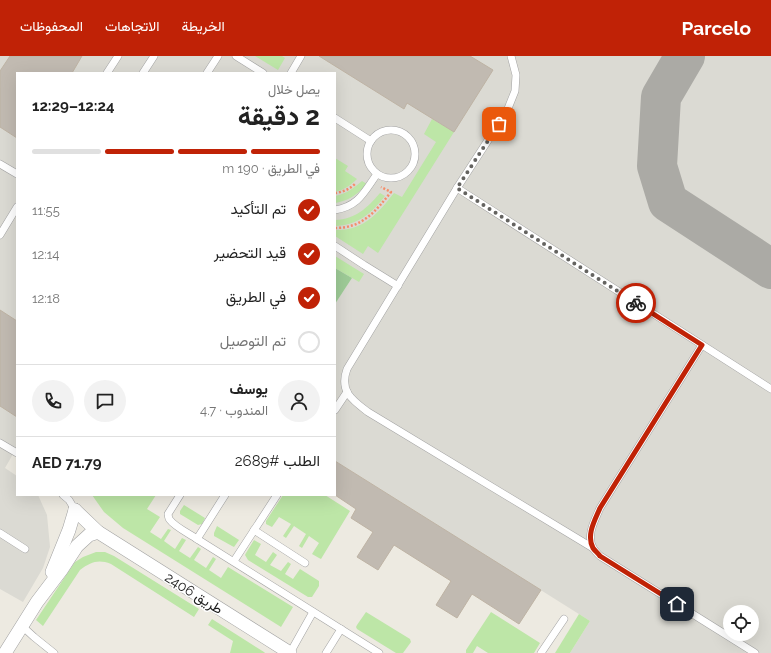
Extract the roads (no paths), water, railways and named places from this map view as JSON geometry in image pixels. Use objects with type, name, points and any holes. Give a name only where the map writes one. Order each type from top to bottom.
[{"type":"street","name":"طريق 2406","points":[[69,500],[98,532],[290,653]]},
{"type":"street","name":"طريق 2406","points":[[37,602],[56,563],[72,523],[69,500]]},
{"type":"street","name":"طريق 2406","points":[[5,653],[37,602],[77,546],[89,535],[98,532]]},
{"type":"lane","points":[[108,72],[118,56]]},
{"type":"lane","points":[[144,72],[154,56]]},
{"type":"lane","points":[[208,72],[218,56]]},
{"type":"lane","points":[[236,56],[261,72]]},
{"type":"lane","points":[[292,72],[301,56]]},
{"type":"lane","points":[[511,56],[516,75],[515,91],[507,111],[457,188],[348,369],[345,376],[344,385],[347,392],[356,403],[368,412],[593,548],[600,556],[755,653]]},
{"type":"lane","points":[[336,119],[371,141]]},
{"type":"lane","points":[[390,130],[405,134],[414,146],[415,154],[411,168],[405,174],[391,179],[377,174],[371,169],[366,155],[371,141],[376,135],[390,130]]},
{"type":"lane","points":[[0,164],[16,173]]},
{"type":"lane","points":[[336,210],[344,208],[362,197],[377,174]]},
{"type":"lane","points":[[457,188],[771,389]]},
{"type":"lane","points":[[0,235],[16,209]]},
{"type":"lane","points":[[336,247],[398,286]]},
{"type":"lane","points":[[593,548],[591,527],[600,508],[702,345]]},
{"type":"lane","points":[[336,408],[347,392]]},
{"type":"lane","points":[[0,443],[16,452]]},
{"type":"lane","points":[[179,496],[169,512],[168,517],[174,523],[378,653]]},
{"type":"lane","points":[[197,539],[224,496]]},
{"type":"lane","points":[[234,561],[276,496]]},
{"type":"lane","points":[[254,530],[305,563]]},
{"type":"lane","points":[[0,533],[25,549]]},
{"type":"lane","points":[[290,653],[313,612]]},
{"type":"lane","points":[[542,653],[564,619]]},
{"type":"lane","points":[[22,626],[54,653]]},
{"type":"lane","points":[[326,653],[341,629]]}]
